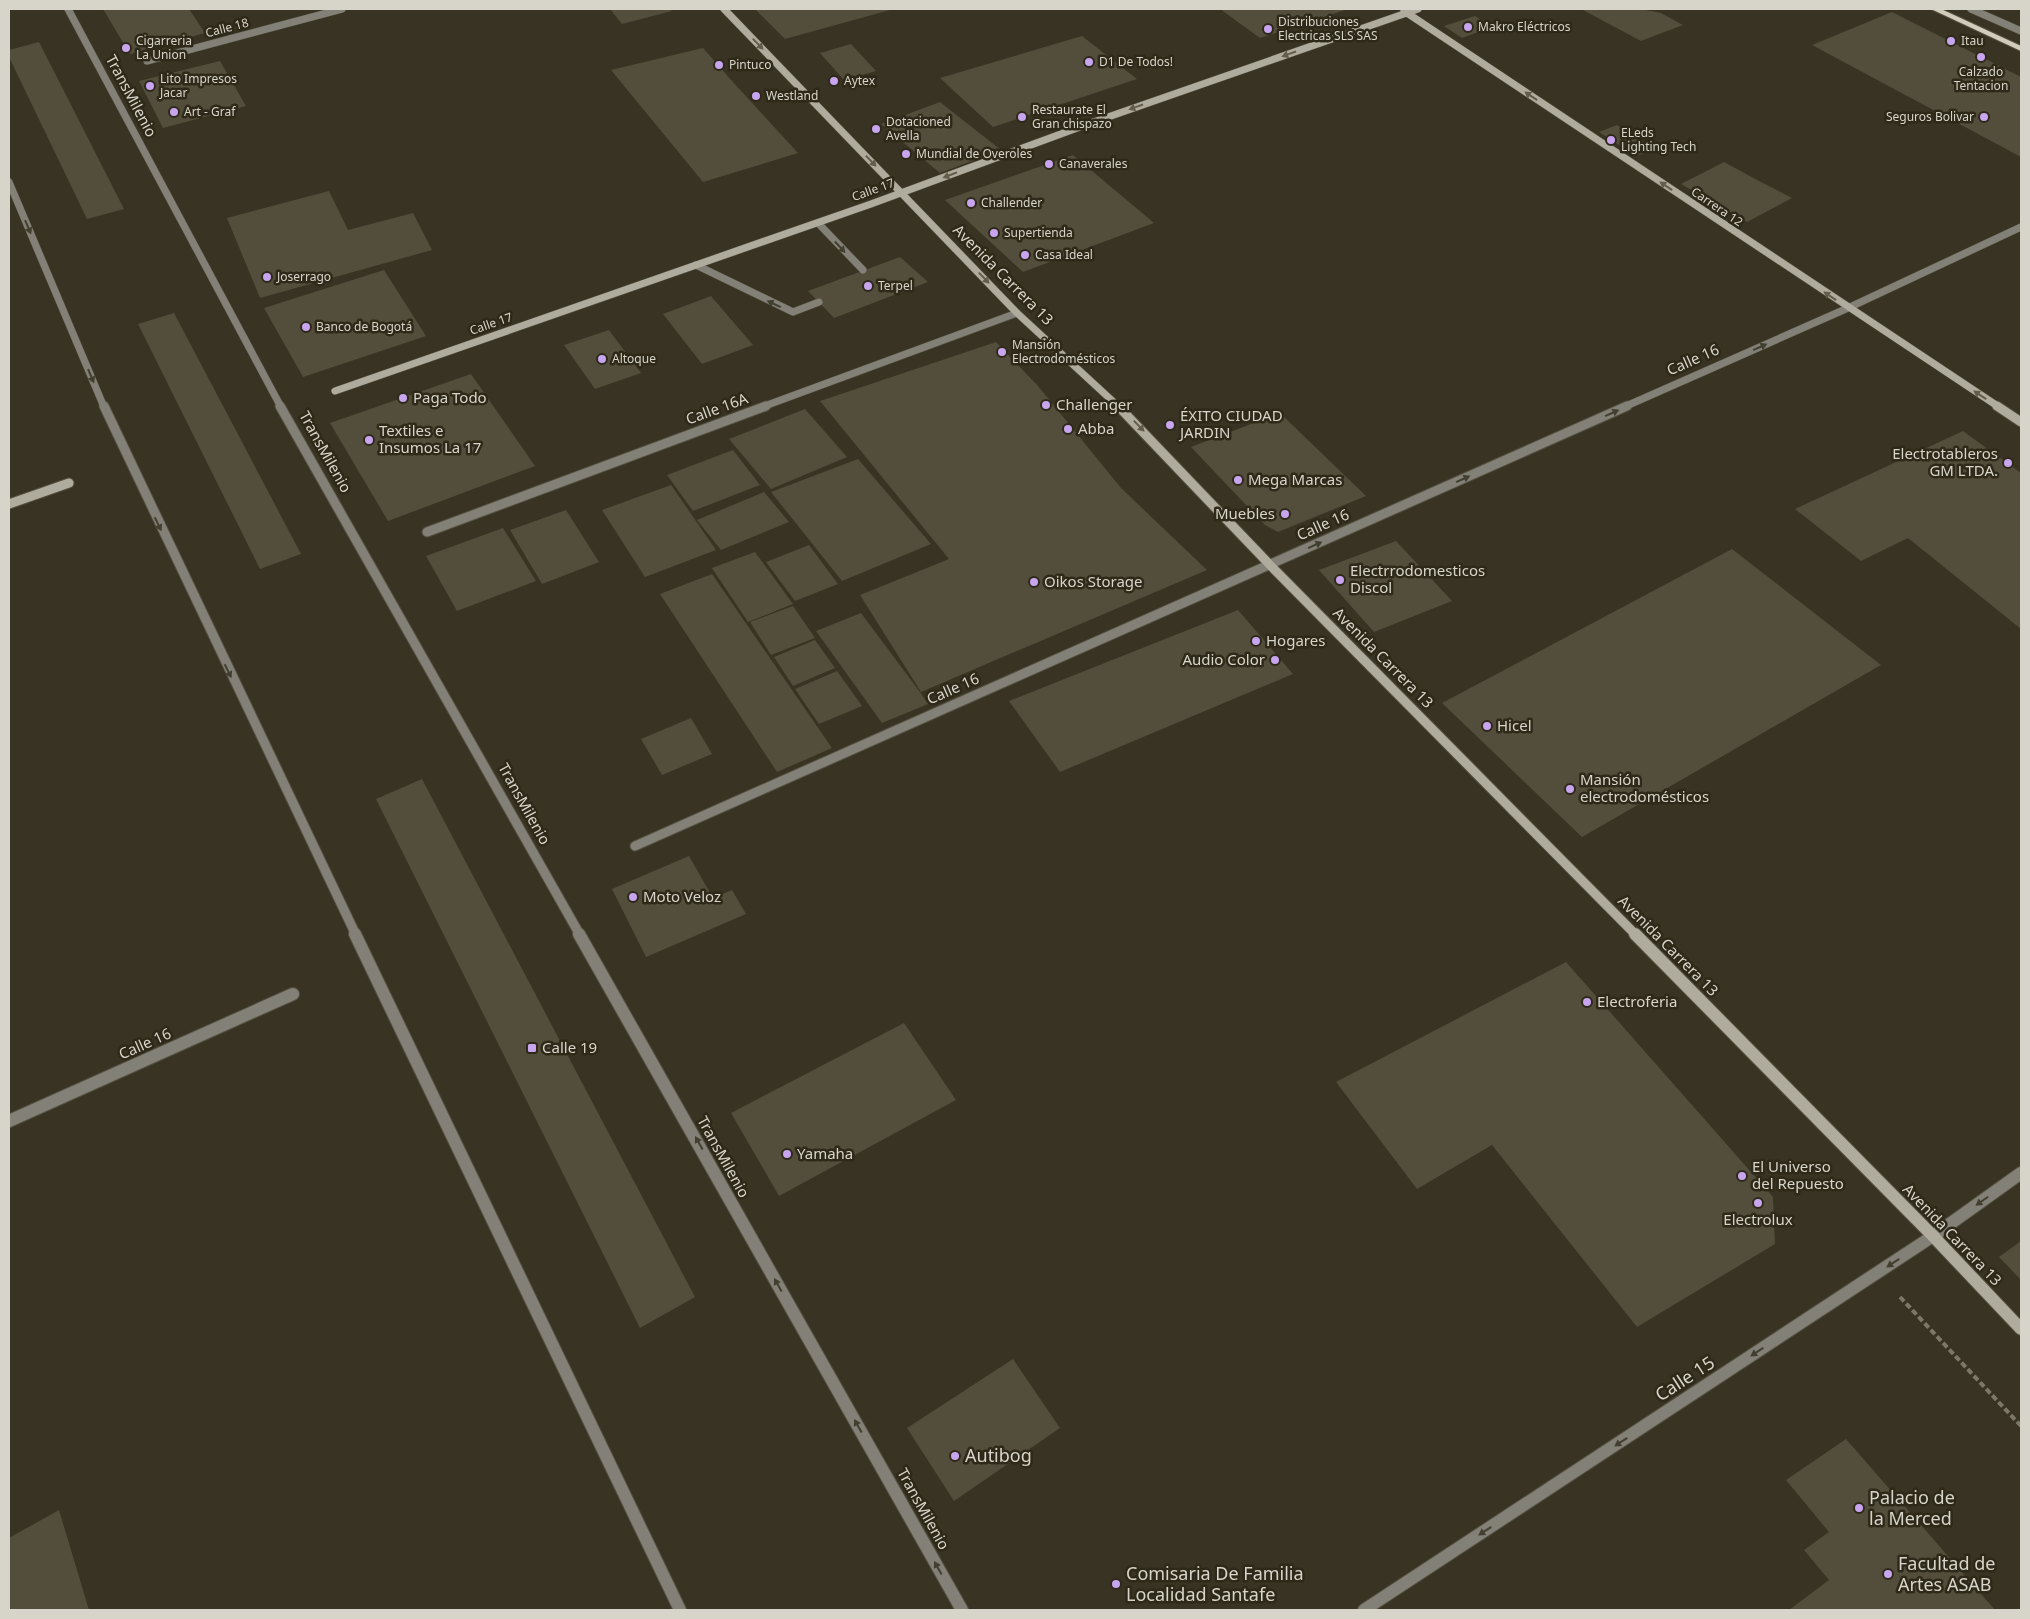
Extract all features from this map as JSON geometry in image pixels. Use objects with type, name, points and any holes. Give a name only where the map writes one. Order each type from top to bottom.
[{"type":"main road","points":[[1935,9],[2021,49]]},
{"type":"street","name":"TransMilenio","points":[[68,9],[272,392],[962,1610]]},
{"type":"street","name":"Calle 18","points":[[147,61],[332,10],[342,9]]},
{"type":"street","name":"Avenida Carrera 13","points":[[724,9],[1017,313],[1135,422],[1270,565],[1933,1236],[2021,1329]]},
{"type":"street","name":"Calle 17","points":[[335,391],[903,193],[1088,124],[1404,11],[1418,9]]},
{"type":"street","points":[[1971,9],[2021,31]]},
{"type":"street","name":"Carrera 12","points":[[1404,11],[2021,422]]},
{"type":"street","points":[[9,182],[118,442],[680,1610]]},
{"type":"street","points":[[818,223],[863,270]]},
{"type":"street","name":"Calle 16","points":[[635,846],[1848,308],[2021,227]]},
{"type":"street","points":[[696,265],[793,312],[819,302]]},
{"type":"street","name":"Calle 16A","points":[[427,532],[1017,313]]},
{"type":"street","points":[[9,504],[69,483]]},
{"type":"street","name":"Calle 16","points":[[9,1121],[293,994]]},
{"type":"street","name":"Calle 15","points":[[1364,1610],[1933,1236],[2021,1173]]},
{"type":"path","points":[[1877,1273],[2021,1426]]},
{"type":"building","points":[[103,9],[189,9],[205,33],[130,54]]},
{"type":"building","points":[[610,9],[670,9],[672,11],[622,24]]},
{"type":"building","points":[[755,9],[889,9],[890,10],[785,39]]},
{"type":"building","name":"Distribuciones Electricas SLS SAS","points":[[1220,9],[1348,9],[1260,38]]},
{"type":"building","points":[[1581,9],[1641,9],[1661,13],[1683,25],[1641,41]]},
{"type":"building","name":"Seguros Bolivar","points":[[1892,12],[2021,77],[2021,157],[1812,45]]},
{"type":"building","name":"Makro Eléctricos","points":[[1475,16],[1492,27],[1462,38],[1444,26]]},
{"type":"building","points":[[1082,36],[1137,79],[993,127],[940,78]]},
{"type":"building","points":[[39,42],[124,209],[87,219],[9,57],[9,50]]},
{"type":"building","points":[[851,44],[876,71],[844,80],[820,53]]},
{"type":"building","points":[[703,48],[798,153],[703,182],[611,70]]},
{"type":"building","points":[[220,61],[246,106],[163,128],[139,81]]},
{"type":"building","points":[[940,102],[1001,150],[940,173],[881,124]]},
{"type":"building","points":[[1617,125],[1655,149],[1636,156],[1599,132]]},
{"type":"building","points":[[1073,155],[1154,223],[1023,272],[945,200]]},
{"type":"building","points":[[1724,162],[1792,198],[1747,222],[1681,184]]},
{"type":"building","points":[[329,191],[348,230],[413,213],[432,250],[260,298],[227,218]]},
{"type":"building","name":"Terpel","points":[[900,257],[928,282],[834,318],[808,291]]},
{"type":"building","points":[[384,270],[426,336],[303,377],[264,308]]},
{"type":"building","points":[[711,296],[753,345],[702,364],[663,314]]},
{"type":"building","points":[[174,313],[301,554],[260,569],[138,324]]},
{"type":"building","name":"Altoque","points":[[609,330],[641,373],[595,389],[564,345]]},
{"type":"building","points":[[996,342],[1038,386],[1121,488],[1207,570],[921,692],[860,595],[949,559],[820,401]]},
{"type":"building","points":[[471,374],[535,466],[388,521],[330,423]]},
{"type":"building","points":[[805,409],[847,457],[771,489],[729,439]]},
{"type":"building","points":[[1280,413],[1366,496],[1278,532],[1265,525],[1191,447]]},
{"type":"building","points":[[1963,431],[2021,473],[2021,629],[1908,538],[1861,561],[1795,509]]},
{"type":"building","points":[[733,450],[760,485],[693,511],[667,475]]},
{"type":"building","points":[[858,459],[931,544],[842,581],[771,492]]},
{"type":"building","points":[[671,485],[716,550],[645,577],[602,510]]},
{"type":"building","points":[[764,492],[789,522],[721,550],[697,520]]},
{"type":"building","points":[[566,510],[599,562],[542,584],[510,530]]},
{"type":"building","points":[[503,528],[536,581],[457,611],[426,556]]},
{"type":"building","points":[[1396,541],[1452,601],[1374,632],[1319,570]]},
{"type":"building","points":[[809,545],[838,584],[795,601],[766,562]]},
{"type":"building","points":[[1732,549],[1881,665],[1582,837],[1442,703]]},
{"type":"building","points":[[755,552],[793,604],[748,622],[712,568]]},
{"type":"building","points":[[712,574],[832,748],[777,772],[660,594]]},
{"type":"building","points":[[793,606],[815,638],[771,655],[750,622]]},
{"type":"building","points":[[1238,610],[1293,674],[1060,772],[1009,701]]},
{"type":"building","points":[[861,613],[928,704],[882,723],[816,631]]},
{"type":"building","points":[[815,640],[835,668],[793,686],[774,657]]},
{"type":"building","points":[[837,671],[862,706],[819,724],[795,689]]},
{"type":"building","points":[[691,718],[712,754],[662,775],[641,739]]},
{"type":"building","name":"Calle 19","points":[[422,779],[695,1297],[640,1328],[376,799]]},
{"type":"building","points":[[689,856],[713,898],[732,890],[746,914],[646,957],[612,889]]},
{"type":"building","points":[[1566,962],[1773,1197],[1775,1244],[1637,1327],[1492,1145],[1417,1189],[1336,1082]]},
{"type":"building","points":[[904,1023],[956,1100],[779,1196],[731,1113]]},
{"type":"building","points":[[2021,1241],[2021,1280],[1999,1257]]},
{"type":"building","points":[[1013,1359],[1060,1428],[954,1501],[907,1428]]},
{"type":"building","points":[[1846,1439],[1995,1610],[1789,1610],[1829,1580],[1804,1550],[1829,1532],[1786,1480]]},
{"type":"building","points":[[59,1510],[89,1610],[9,1610],[9,1538]]},
{"type":"place","name":"Makro Eléctricos","points":[[1468,27]]},
{"type":"place","name":"Distribuciones Electricas SLS SAS","points":[[1268,29]]},
{"type":"place","name":"Itau","points":[[1951,41]]},
{"type":"place","name":"Cigarreria La Union","points":[[126,48]]},
{"type":"place","name":"Calzado Tentacion","points":[[1981,57]]},
{"type":"place","name":"D1 De Todos!","points":[[1089,62]]},
{"type":"place","name":"Pintuco","points":[[719,65]]},
{"type":"place","name":"Aytex","points":[[834,81]]},
{"type":"place","name":"Lito Impresos Jacar","points":[[150,86]]},
{"type":"place","name":"Westland","points":[[756,96]]},
{"type":"place","name":"Art - Graf","points":[[174,112]]},
{"type":"place","name":"Restaurate El Gran chispazo","points":[[1022,117]]},
{"type":"place","name":"Seguros Bolivar","points":[[1984,117]]},
{"type":"place","name":"Dotacioned Avella","points":[[876,129]]},
{"type":"place","name":"ELeds Lighting Tech","points":[[1611,140]]},
{"type":"place","name":"Mundial de Overoles","points":[[906,154]]},
{"type":"place","name":"Canaverales","points":[[1049,164]]},
{"type":"place","name":"Challender","points":[[971,203]]},
{"type":"place","name":"Supertienda","points":[[994,233]]},
{"type":"place","name":"Casa Ideal","points":[[1025,255]]},
{"type":"place","name":"Joserrago","points":[[267,277]]},
{"type":"place","name":"Terpel","points":[[868,286]]},
{"type":"place","name":"Banco de Bogotá","points":[[306,327]]},
{"type":"place","name":"Mansión Electrodomésticos","points":[[1002,352]]},
{"type":"place","name":"Altoque","points":[[602,359]]},
{"type":"place","name":"Paga Todo","points":[[403,398]]},
{"type":"place","name":"Challenger","points":[[1046,405]]},
{"type":"place","name":"ÉXITO CIUDAD JARDIN","points":[[1170,425]]},
{"type":"place","name":"Abba","points":[[1068,429]]},
{"type":"place","name":"Textiles e Insumos La 17","points":[[369,440]]},
{"type":"place","name":"Electrotableros GM LTDA.","points":[[2008,463]]},
{"type":"place","name":"Mega Marcas","points":[[1238,480]]},
{"type":"place","name":"Muebles","points":[[1285,514]]},
{"type":"place","name":"Electrrodomesticos Discol","points":[[1340,580]]},
{"type":"place","name":"Oikos Storage","points":[[1034,582]]},
{"type":"place","name":"Hogares","points":[[1256,641]]},
{"type":"place","name":"Audio Color","points":[[1275,660]]},
{"type":"place","name":"Hicel","points":[[1487,726]]},
{"type":"place","name":"Mansión electrodomésticos","points":[[1570,789]]},
{"type":"place","name":"Moto Veloz","points":[[633,897]]},
{"type":"place","name":"Electroferia","points":[[1587,1002]]},
{"type":"place","name":"Calle 19","points":[[532,1048]]},
{"type":"place","name":"Yamaha","points":[[787,1154]]},
{"type":"place","name":"El Universo del Repuesto","points":[[1742,1176]]},
{"type":"place","name":"Electrolux","points":[[1758,1203]]},
{"type":"place","name":"Autibog","points":[[955,1456]]},
{"type":"place","name":"Palacio de la Merced","points":[[1859,1508]]},
{"type":"place","name":"Facultad de Artes ASAB","points":[[1888,1574]]},
{"type":"place","name":"Comisaria De Familia Localidad Santafe","points":[[1116,1584]]}]
